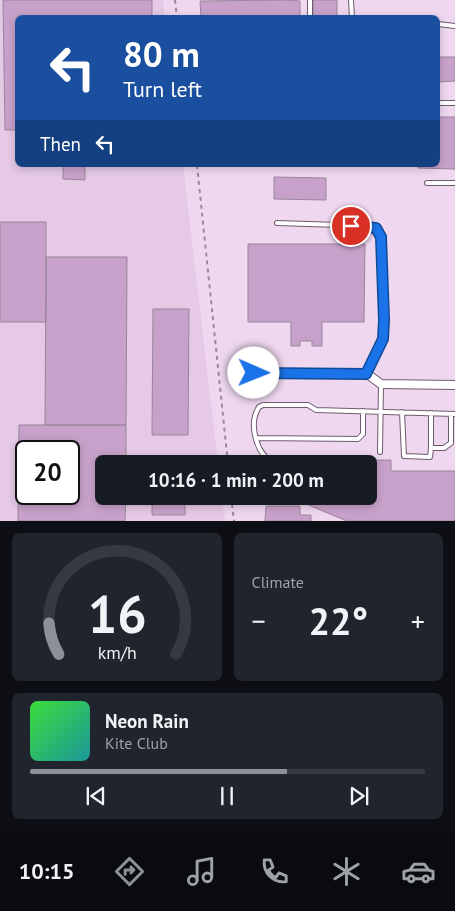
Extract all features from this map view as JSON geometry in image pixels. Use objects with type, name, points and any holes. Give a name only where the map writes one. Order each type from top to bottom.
[{"type":"street","points":[[366,374],[381,384],[455,385]]},
{"type":"lane","points":[[310,0],[310,15]]},
{"type":"lane","points":[[351,0],[352,15]]},
{"type":"lane","points":[[440,24],[455,26]]},
{"type":"lane","points":[[441,103],[455,103]]},
{"type":"lane","points":[[427,183],[455,183]]},
{"type":"lane","points":[[254,373],[366,374],[383,339],[383,283],[381,237],[379,231],[370,226],[277,223]]},
{"type":"lane","points":[[380,452],[381,384]]},
{"type":"lane","points":[[264,455],[257,438],[254,417],[259,407],[263,405],[308,405],[316,410],[453,414],[451,443],[444,448],[431,448]]},
{"type":"lane","points":[[257,438],[358,439],[363,434],[363,411]]},
{"type":"lane","points":[[402,412],[404,456],[426,458],[431,454],[431,413]]},
{"type":"path","points":[[175,0],[178,15]]},
{"type":"path","points":[[197,167],[227,455]]},
{"type":"path","points":[[232,505],[234,521]]},
{"type":"shaded area","points":[[0,0],[163,0],[165,15],[15,15],[15,167],[183,167],[217,455],[95,455],[95,505],[223,505],[225,521],[0,521]]},
{"type":"building","points":[[3,0],[152,0],[152,15],[15,15],[15,130],[5,130]]},
{"type":"building","points":[[313,0],[337,0],[337,15],[313,15]]},
{"type":"building","points":[[200,1],[300,1],[300,15],[201,15]]},
{"type":"building","points":[[440,57],[455,57],[455,81],[440,82]]},
{"type":"building","points":[[440,117],[455,117],[455,169],[418,168],[440,167]]},
{"type":"building","points":[[63,167],[85,167],[85,180],[63,179]]},
{"type":"building","points":[[274,177],[326,178],[326,200],[274,199]]},
{"type":"building","points":[[0,222],[46,222],[46,322],[0,322]]},
{"type":"building","points":[[248,244],[365,244],[364,322],[322,322],[322,346],[312,346],[312,341],[300,341],[300,346],[291,346],[291,322],[248,322]]},
{"type":"building","points":[[46,257],[127,257],[126,425],[45,425]]},
{"type":"building","points":[[153,309],[189,309],[188,435],[152,435]]},
{"type":"building","points":[[19,425],[126,425],[126,455],[95,455],[95,505],[126,505],[125,521],[18,521],[18,505],[80,505],[80,440],[19,440]]},
{"type":"building","points":[[377,460],[391,460],[391,471],[455,471],[455,521],[347,521],[309,505],[377,505]]},
{"type":"building","points":[[152,505],[185,505],[185,515],[152,515]]},
{"type":"building","points":[[266,506],[300,506],[300,515],[311,515],[311,521],[265,521]]},
{"type":"route","points":[[254,373],[366,374],[380,349],[383,339],[381,237],[376,228],[370,226],[351,226]]}]
